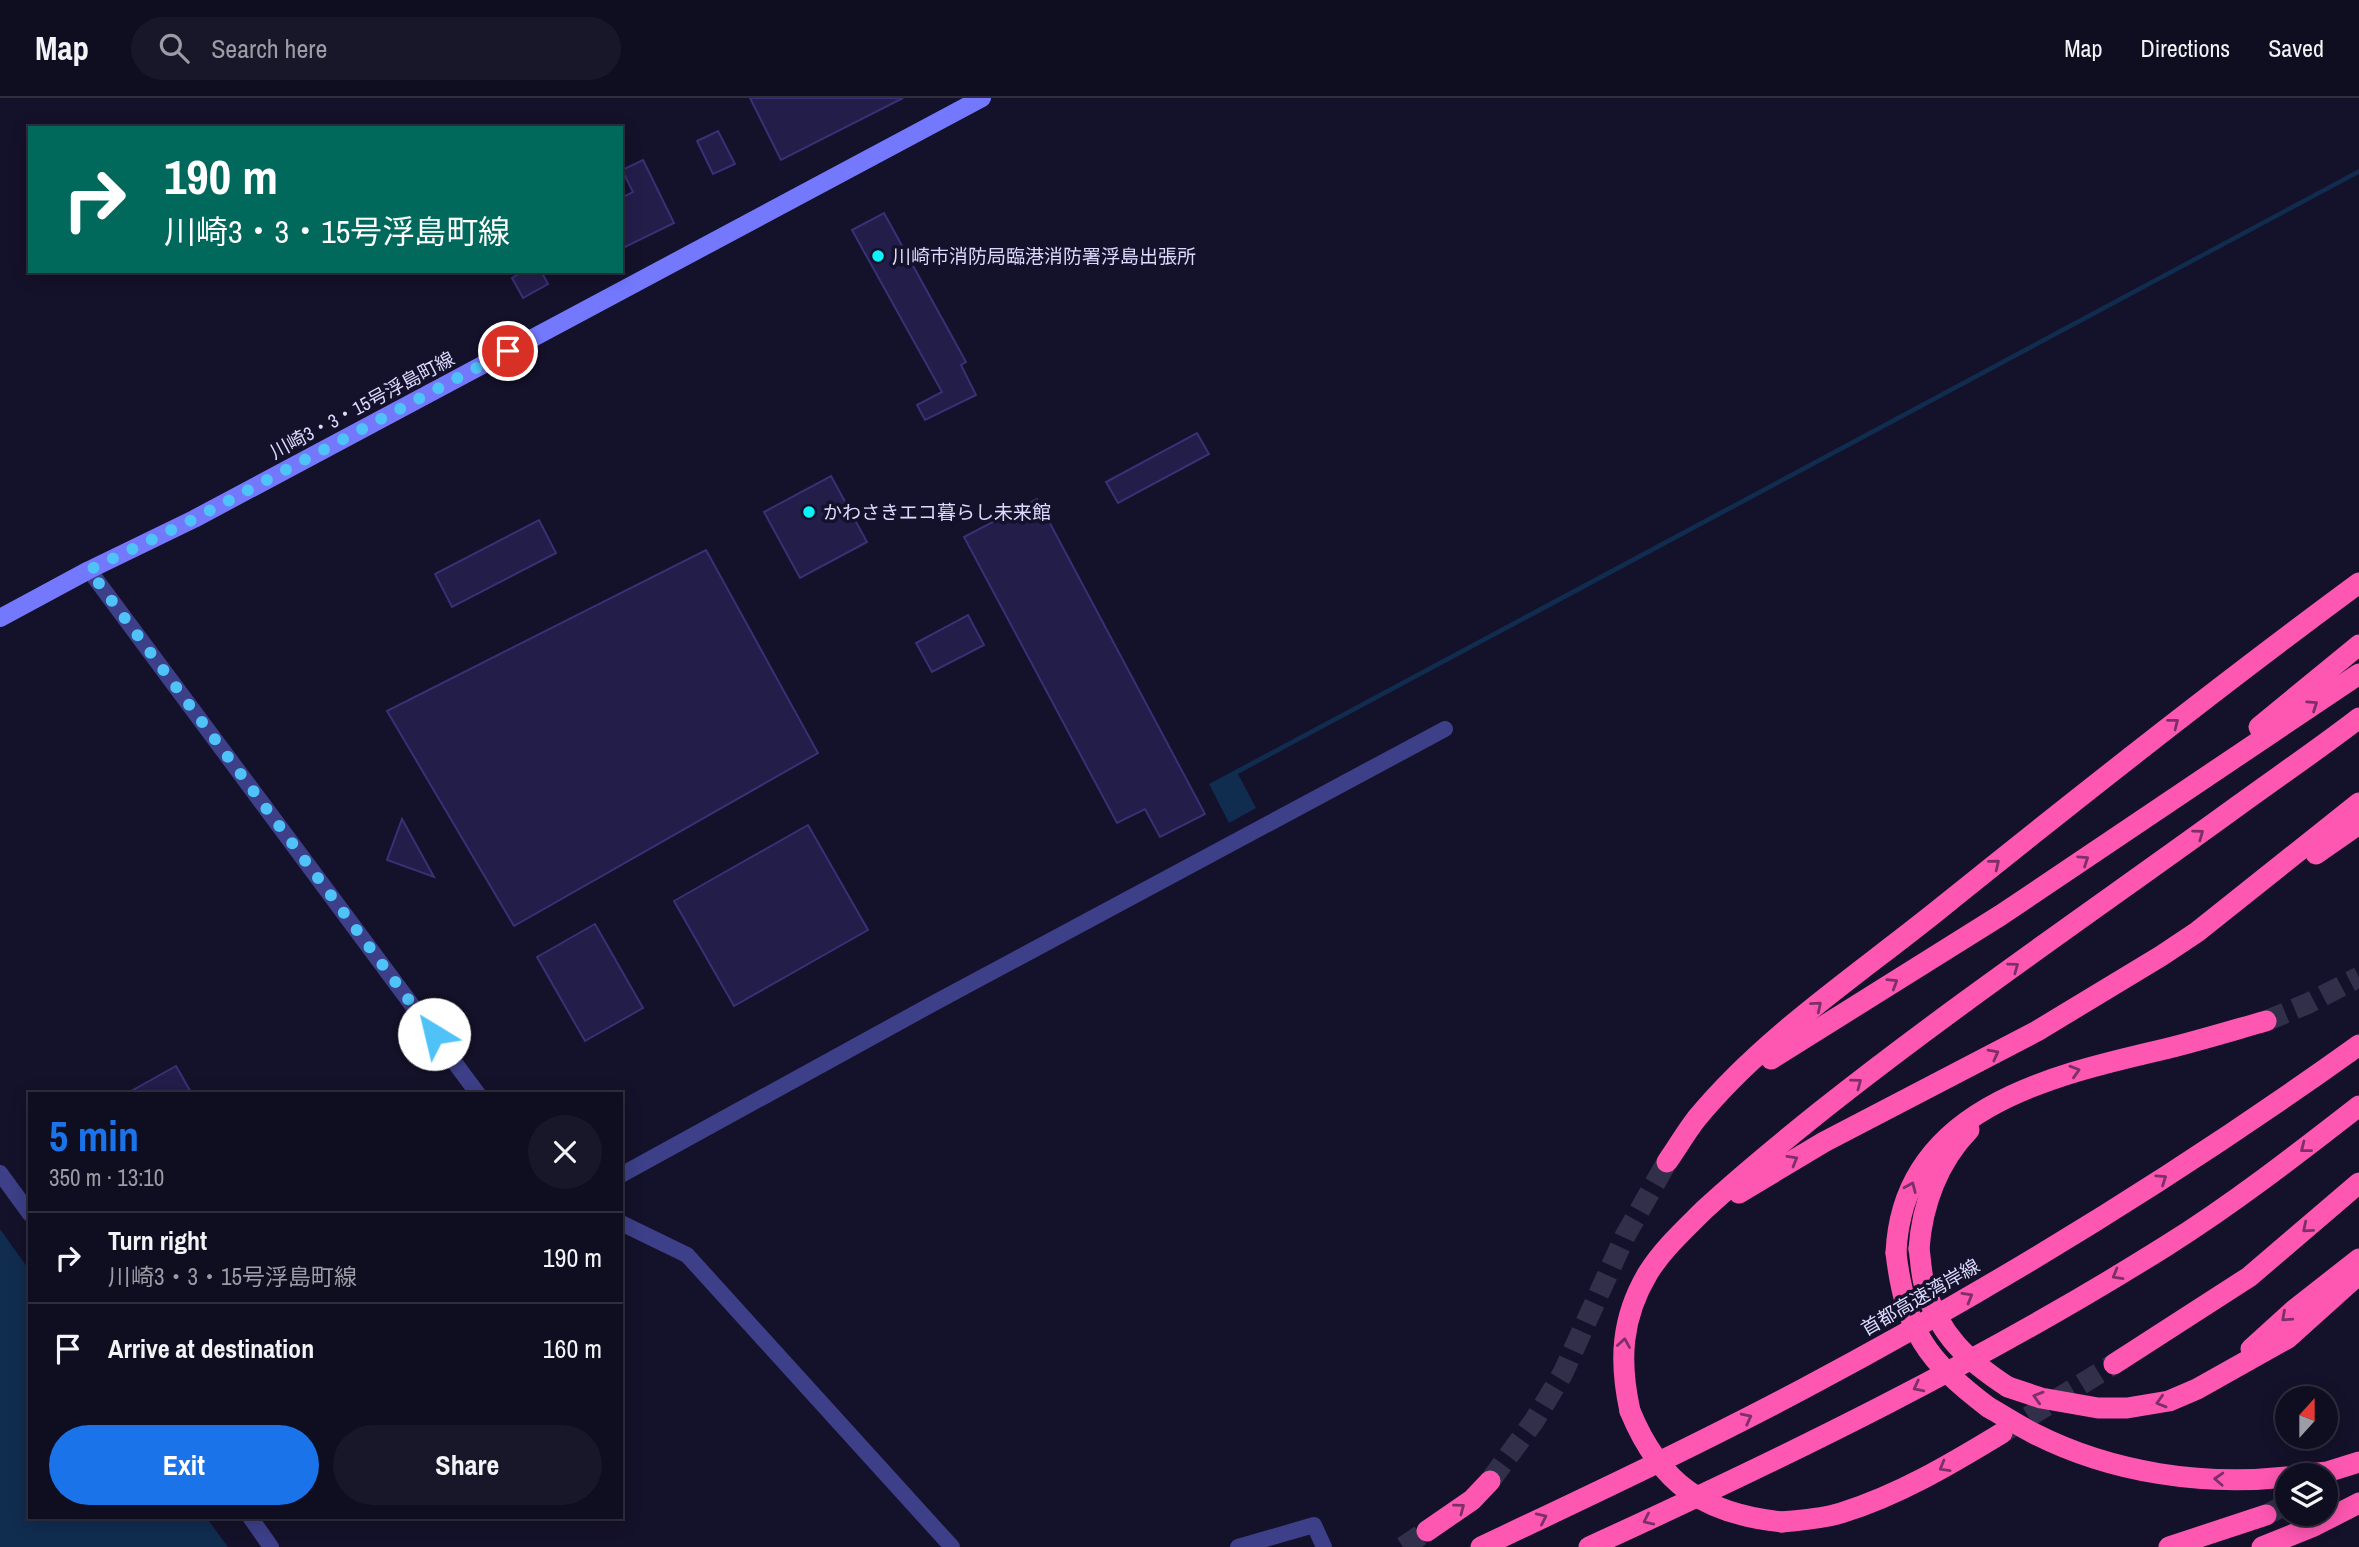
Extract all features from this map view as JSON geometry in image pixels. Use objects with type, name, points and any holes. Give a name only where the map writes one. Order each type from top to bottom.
[{"type":"highway","points":[[1667,1162],[1696,1119],[1743,1070],[1830,995],[2104,777],[2359,583]]},
{"type":"highway","points":[[2131,828],[2359,645]]},
{"type":"highway","points":[[1696,1119],[1733,1086],[1762,1065],[1970,935],[2359,674]]},
{"type":"highway","points":[[2002,1433],[1938,1471],[1883,1498],[1839,1514],[1782,1522],[1754,1519],[1725,1511],[1676,1482],[1654,1458],[1642,1439],[1630,1410],[1624,1383],[1622,1354],[1636,1298],[1648,1274],[1675,1238],[1771,1151],[1919,1036],[2359,718]]},
{"type":"highway","points":[[2197,932],[2359,803]]},
{"type":"highway","points":[[1675,1238],[1784,1165],[2036,1031],[2197,932],[2359,824]]},
{"type":"highway","points":[[2266,1021],[2048,1079],[1990,1108],[1955,1130],[1928,1156],[1913,1179],[1897,1230],[1896,1252],[1900,1286],[1919,1338],[1934,1361],[1988,1407],[2037,1435],[2083,1454],[2136,1469],[2208,1479],[2249,1481],[2275,1478]]},
{"type":"highway","name":"首都高速湾岸線","points":[[1481,1547],[1634,1475],[1803,1389],[1974,1293],[2142,1193],[2359,1045]]},
{"type":"highway","points":[[1589,1547],[1827,1434],[2002,1343],[2167,1246],[2281,1167],[2359,1106]]},
{"type":"highway","points":[[1990,1108],[1962,1138],[1940,1170],[1928,1196],[1921,1222],[1919,1249],[1924,1287],[1939,1322],[1960,1352],[2008,1387],[2040,1398],[2098,1408],[2127,1408],[2169,1401],[2197,1389],[2288,1338],[2359,1274]]},
{"type":"highway","points":[[2114,1364],[2249,1277],[2359,1183]]},
{"type":"highway","points":[[2223,1374],[2294,1310],[2359,1259]]},
{"type":"highway","points":[[2338,1469],[2359,1462]]},
{"type":"highway","points":[[1427,1531],[1472,1500],[1490,1481]]},
{"type":"highway","points":[[2262,1547],[2314,1526],[2359,1503]]},
{"type":"highway","points":[[2169,1547],[2266,1515]]},
{"type":"street","name":"川崎3・3・15号浮島町線","points":[[0,618],[89,570],[194,519],[982,98]]},
{"type":"street","points":[[89,570],[477,1092]]},
{"type":"street","points":[[623,1174],[948,995],[1445,729]]},
{"type":"street","points":[[0,1173],[28,1211]]},
{"type":"street","points":[[623,1224],[687,1255],[953,1547]]},
{"type":"street","points":[[251,1519],[271,1547]]},
{"type":"street","points":[[1238,1547],[1314,1525],[1324,1547]]},
{"type":"water","points":[[2359,169],[2359,174],[1238,774],[1256,808],[1229,823],[1209,784]]},
{"type":"water","points":[[0,1229],[28,1268],[28,1519],[207,1519],[228,1547],[0,1547]]},
{"type":"building","points":[[750,98],[903,98],[781,160]]},
{"type":"building","points":[[718,131],[735,164],[713,174],[697,141]]},
{"type":"building","points":[[643,160],[674,223],[623,248],[623,197],[633,192],[623,170]]},
{"type":"building","points":[[884,213],[966,362],[961,365],[976,395],[925,420],[917,405],[942,392],[852,230]]},
{"type":"building","points":[[521,273],[542,273],[548,284],[523,298],[512,278]]},
{"type":"building","points":[[1197,433],[1209,454],[1118,503],[1106,482]]},
{"type":"building","points":[[831,476],[867,542],[800,578],[764,512]]},
{"type":"building","points":[[1037,499],[1205,814],[1160,837],[1145,809],[1117,823],[964,537]]},
{"type":"building","points":[[539,520],[556,553],[452,607],[435,574]]},
{"type":"building","points":[[706,550],[818,753],[514,926],[387,711]]},
{"type":"building","points":[[968,615],[984,645],[932,672],[916,643]]},
{"type":"building","points":[[402,819],[434,877],[387,860]]},
{"type":"building","points":[[808,825],[868,930],[734,1006],[674,901]]},
{"type":"building","points":[[595,924],[643,1008],[585,1041],[537,957]]},
{"type":"building","points":[[176,1066],[191,1092],[130,1092]]},
{"type":"tunnel","points":[[2266,1021],[2309,1003],[2359,977]]},
{"type":"tunnel","points":[[1490,1481],[1534,1421],[1563,1373],[1625,1236],[1667,1162]]},
{"type":"tunnel","points":[[2002,1433],[2114,1364]]},
{"type":"tunnel","points":[[2266,1515],[2275,1510]]},
{"type":"tunnel","points":[[1403,1547],[1427,1531]]},
{"type":"place","name":"川崎市消防局臨港消防署浮島出張所","points":[[878,256]]},
{"type":"place","name":"かわさきエコ暮らし未来館","points":[[809,512]]},
{"type":"route","points":[[434,1034],[89,570],[194,519],[508,351]]}]
